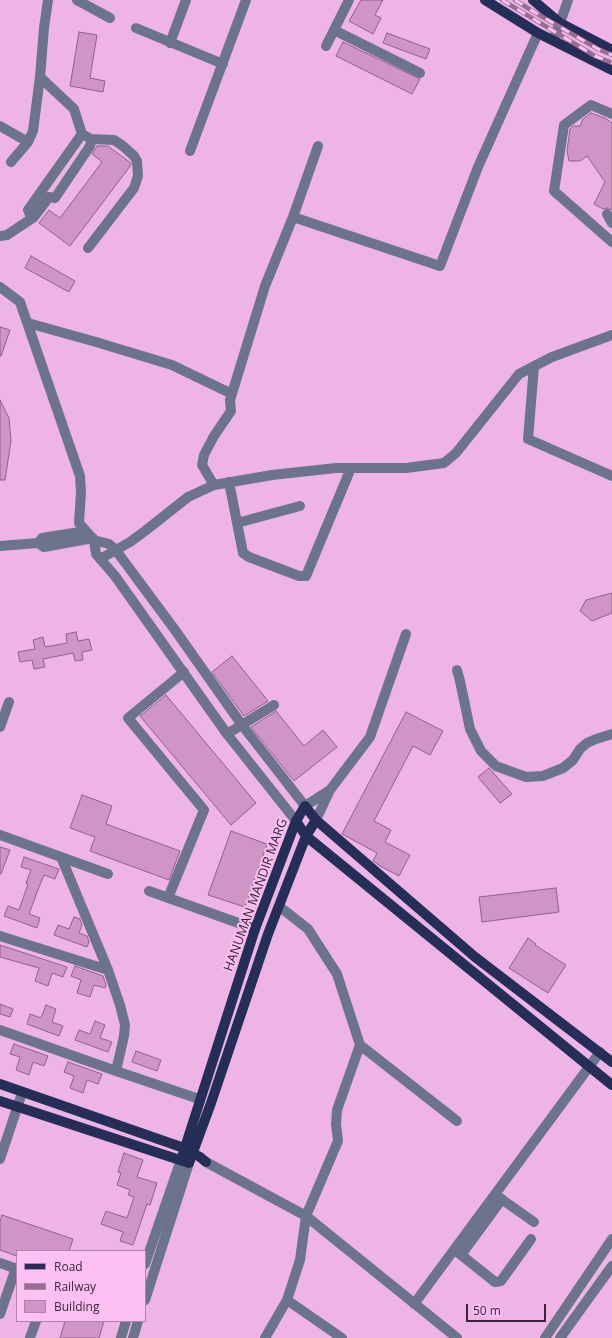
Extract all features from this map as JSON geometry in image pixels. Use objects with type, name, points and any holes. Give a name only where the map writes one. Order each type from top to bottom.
[{"type":"main road","points":[[485,0],[538,33],[612,70]]},
{"type":"main road","points":[[533,0],[560,23],[612,50]]},
{"type":"main road","points":[[306,806],[316,820],[475,957],[612,1062]]},
{"type":"main road","name":"HANUMAN MANDIR MARG","points":[[185,1161],[184,1148],[255,929],[296,821],[306,806]]},
{"type":"main road","name":"HANUMAN MANDIR MARG","points":[[185,1161],[193,1152],[268,934],[280,907],[306,836],[316,820]]},
{"type":"main road","points":[[296,821],[306,836],[612,1085]]},
{"type":"main road","points":[[278,869],[292,875]]},
{"type":"main road","points":[[0,1084],[184,1148],[193,1152],[206,1162]]},
{"type":"main road","points":[[0,1101],[185,1161],[198,1164],[206,1162]]},
{"type":"street","points":[[11,162],[28,142],[33,132],[48,0]]},
{"type":"street","points":[[77,0],[110,18]]},
{"type":"street","points":[[170,43],[186,0]]},
{"type":"street","points":[[190,151],[246,0]]},
{"type":"street","points":[[326,46],[349,0]]},
{"type":"street","points":[[553,40],[568,0]]},
{"type":"street","points":[[136,28],[223,64]]},
{"type":"street","points":[[334,30],[420,74]]},
{"type":"street","points":[[293,217],[440,266],[478,167],[538,33]]},
{"type":"street","points":[[0,236],[7,235],[34,217],[49,197],[55,198],[90,146],[74,109],[40,77]]},
{"type":"street","points":[[612,114],[591,105],[564,125],[554,191],[612,242]]},
{"type":"street","points":[[0,126],[28,142]]},
{"type":"street","points":[[34,217],[30,215],[28,210],[87,137]]},
{"type":"street","points":[[87,137],[114,140],[124,146],[137,161],[138,176],[134,188],[88,248]]},
{"type":"street","points":[[214,485],[202,465],[204,455],[214,436],[231,411],[230,400],[265,286],[293,217],[318,146]]},
{"type":"street","points":[[0,287],[20,302],[80,476],[81,492],[79,523],[94,539],[109,544],[115,549],[175,630],[242,725],[306,806]]},
{"type":"street","points":[[28,323],[172,365],[232,394]]},
{"type":"street","points":[[100,559],[115,549],[130,542],[188,496],[214,485],[272,475],[336,468],[406,468],[444,463],[456,453],[519,374],[552,357],[612,336]]},
{"type":"street","points":[[534,366],[528,439],[612,476]]},
{"type":"street","points":[[229,482],[243,553],[249,557],[299,576],[306,576],[351,468]]},
{"type":"street","points":[[237,523],[300,506]]},
{"type":"street","points":[[38,543],[42,538],[86,531]]},
{"type":"street","points":[[0,546],[38,543],[44,547],[94,539]]},
{"type":"street","points":[[94,539],[96,554],[116,576],[228,734],[296,821]]},
{"type":"street","points":[[330,790],[370,737],[406,634]]},
{"type":"street","points":[[457,670],[470,729],[480,751],[496,766],[526,777],[544,776],[563,768],[573,760],[580,749],[587,743],[612,734]]},
{"type":"street","points":[[168,898],[204,810],[128,718],[184,672]]},
{"type":"street","points":[[0,727],[9,702]]},
{"type":"street","points":[[228,734],[274,705]]},
{"type":"street","name":"HANUMAN MANDIR MARG","points":[[306,806],[330,790]]},
{"type":"street","name":"HANUMAN MANDIR MARG","points":[[316,820],[330,790]]},
{"type":"street","points":[[0,835],[108,874]]},
{"type":"street","points":[[61,857],[108,970],[120,1005],[124,1025],[124,1036],[116,1071]]},
{"type":"street","points":[[149,891],[255,929]]},
{"type":"street","points":[[280,907],[308,929],[337,974],[360,1045],[457,1121]]},
{"type":"street","points":[[0,936],[108,970]]},
{"type":"street","points":[[0,1030],[199,1099]]},
{"type":"street","points":[[265,1338],[287,1300],[300,1260],[306,1216],[338,1141],[336,1124],[337,1110],[360,1045]]},
{"type":"street","points":[[414,1304],[458,1252],[499,1197],[600,1052]]},
{"type":"street","points":[[0,1157],[22,1092]]},
{"type":"street","points":[[146,1297],[185,1161]]},
{"type":"street","name":"HANUMAN MANDIR MARG","points":[[146,1261],[185,1161]]},
{"type":"street","points":[[206,1162],[306,1216],[457,1338]]},
{"type":"street","points":[[499,1197],[534,1222]]},
{"type":"street","points":[[458,1252],[495,1282],[501,1281],[531,1239]]},
{"type":"street","points":[[545,1338],[612,1239]]},
{"type":"street","points":[[0,1263],[16,1269]]},
{"type":"street","points":[[560,1338],[612,1266]]},
{"type":"street","points":[[0,1314],[16,1272]]},
{"type":"street","points":[[287,1300],[342,1338]]},
{"type":"street","points":[[30,1338],[36,1322]]},
{"type":"street","points":[[121,1338],[126,1322]]},
{"type":"street","points":[[133,1338],[138,1322]]},
{"type":"building","points":[[361,0],[383,0],[375,15],[381,18],[373,34],[349,21]]},
{"type":"building","points":[[79,32],[97,35],[90,78],[105,81],[103,92],[70,86]]},
{"type":"building","points":[[387,33],[430,49],[426,59],[383,43]]},
{"type":"building","points":[[343,42],[420,79],[412,94],[336,56]]},
{"type":"building","points":[[591,113],[605,118],[612,123],[612,210],[607,208],[603,209],[594,204],[605,182],[587,156],[580,161],[569,161],[567,151],[570,129],[573,126],[580,126],[583,119]]},
{"type":"building","points":[[97,146],[108,146],[131,163],[131,165],[70,246],[39,223],[49,210],[60,218],[102,162],[92,154]]},
{"type":"building","points":[[31,256],[75,281],[69,292],[25,268]]},
{"type":"building","points":[[0,327],[10,330],[1,356],[0,356]]},
{"type":"building","points":[[0,400],[9,418],[11,441],[5,480],[0,480]]},
{"type":"building","points":[[612,593],[612,613],[592,621],[580,611],[586,600]]},
{"type":"building","points":[[76,632],[78,641],[89,639],[92,650],[82,652],[83,660],[75,661],[73,653],[43,659],[45,667],[34,669],[32,660],[20,662],[18,652],[35,649],[33,640],[43,637],[45,647],[67,643],[66,634]]},
{"type":"building","points":[[232,656],[268,701],[244,716],[212,672]]},
{"type":"building","points":[[166,695],[256,803],[231,825],[140,716]]},
{"type":"building","points":[[276,711],[304,746],[323,730],[337,747],[294,781],[251,727]]},
{"type":"building","points":[[406,712],[443,731],[430,755],[413,746],[374,821],[391,830],[385,842],[410,855],[399,876],[373,861],[377,853],[342,834]]},
{"type":"building","points":[[489,768],[512,794],[500,803],[478,777]]},
{"type":"building","points":[[82,795],[112,806],[106,824],[180,851],[169,880],[90,851],[95,837],[70,828]]},
{"type":"building","points":[[231,831],[267,844],[245,907],[208,895]]},
{"type":"building","points":[[0,847],[10,850],[1,874],[0,874]]},
{"type":"building","points":[[24,857],[59,869],[55,879],[44,875],[39,887],[29,914],[40,918],[37,928],[4,916],[8,906],[19,910],[28,884],[26,883],[31,870],[21,867]]},
{"type":"building","points":[[556,888],[559,912],[482,922],[479,897]]},
{"type":"building","points":[[74,917],[80,919],[82,925],[79,933],[87,936],[89,942],[87,947],[54,935],[58,925],[69,929]]},
{"type":"building","points":[[528,938],[536,944],[535,945],[566,965],[548,993],[509,968]]},
{"type":"building","points":[[0,945],[67,967],[63,977],[52,973],[48,986],[35,981],[39,968],[0,957]]},
{"type":"building","points":[[75,966],[103,976],[106,985],[105,988],[94,985],[90,997],[77,993],[81,980],[71,976]]},
{"type":"building","points":[[0,1004],[13,1009],[10,1017],[0,1014]]},
{"type":"building","points":[[46,1005],[56,1009],[52,1022],[63,1026],[59,1036],[27,1024],[30,1014],[41,1018]]},
{"type":"building","points":[[95,1021],[105,1025],[100,1038],[112,1042],[108,1052],[75,1040],[79,1030],[90,1034]]},
{"type":"building","points":[[14,1044],[48,1056],[44,1066],[33,1062],[29,1075],[16,1070],[20,1057],[10,1054]]},
{"type":"building","points":[[136,1051],[161,1060],[157,1071],[132,1062]]},
{"type":"building","points":[[68,1062],[102,1074],[98,1084],[87,1080],[83,1093],[70,1088],[74,1076],[64,1072]]},
{"type":"building","points":[[124,1153],[143,1160],[137,1177],[157,1183],[150,1205],[147,1204],[133,1245],[120,1241],[123,1232],[101,1224],[106,1211],[127,1218],[134,1197],[128,1195],[130,1190],[117,1185],[121,1173],[118,1172]]},
{"type":"building","points":[[2,1215],[73,1239],[69,1250],[16,1250],[16,1256],[0,1250],[0,1221]]},
{"type":"building","points":[[65,1322],[104,1322],[99,1338],[60,1338]]},
{"type":"railway","points":[[502,0],[595,56],[612,63]]},
{"type":"railway","points":[[515,0],[598,49],[612,55]]}]
